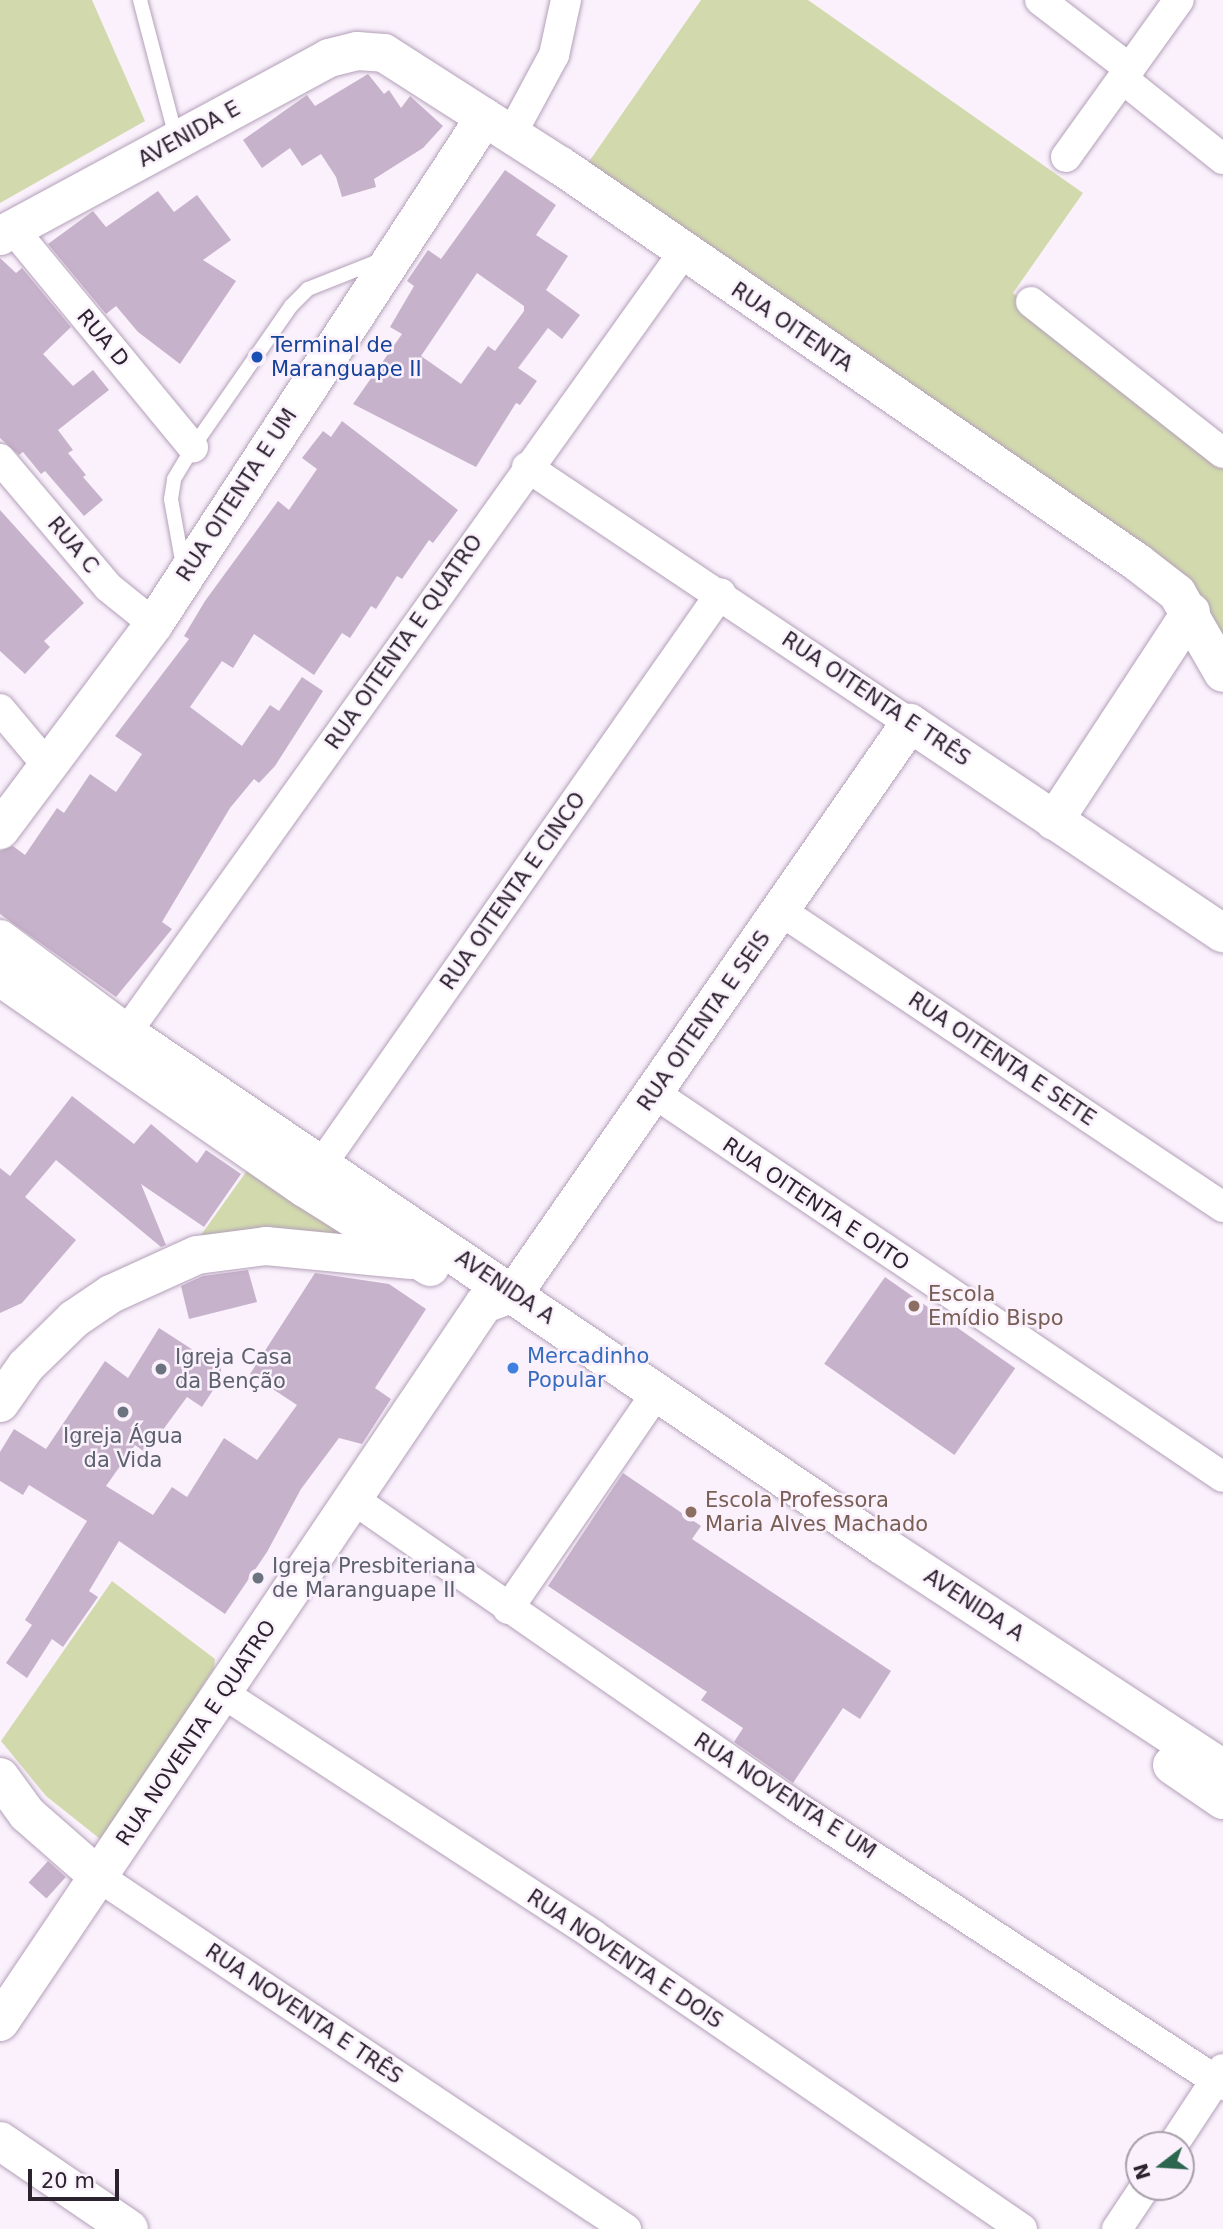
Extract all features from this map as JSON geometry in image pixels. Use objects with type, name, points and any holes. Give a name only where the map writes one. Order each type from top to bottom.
[{"type":"street","points":[[498,125],[554,55],[566,0]]},
{"type":"street","points":[[1040,0],[1223,159]]},
{"type":"street","points":[[1066,156],[1179,0]]},
{"type":"street","name":"AVENIDA E","points":[[7,232],[329,58],[357,51],[384,53]]},
{"type":"street","name":"RUA OITENTA","points":[[384,53],[498,125],[1137,562],[1177,593],[1191,612],[1223,673]]},
{"type":"street","name":"RUA OITENTA E UM","points":[[0,830],[154,624],[396,255],[498,125]]},
{"type":"street","name":"RUA D","points":[[7,232],[193,447]]},
{"type":"street","name":"RUA OITENTA E QUATRO","points":[[126,1033],[527,467],[683,253]]},
{"type":"street","points":[[1031,302],[1223,453]]},
{"type":"street","name":"RUA C","points":[[0,459],[108,587],[154,624]]},
{"type":"street","name":"RUA OITENTA E TRÊS","points":[[527,467],[721,593],[1223,933]]},
{"type":"street","name":"RUA OITENTA E CINCO","points":[[313,1175],[721,593]]},
{"type":"street","points":[[1054,821],[1191,612]]},
{"type":"street","points":[[0,709],[47,765]]},
{"type":"street","name":"RUA OITENTA E SEIS","points":[[499,1298],[654,1093],[910,723]]},
{"type":"street","name":"RUA OITENTA E SETE","points":[[781,911],[1223,1207]]},
{"type":"street","name":"AVENIDA A","points":[[0,939],[313,1175],[421,1261],[499,1298],[645,1410],[1223,1800]]},
{"type":"street","name":"AVENIDA A","points":[[0,977],[313,1175],[1223,1769]]},
{"type":"street","name":"RUA OITENTA E OITO","points":[[654,1093],[1223,1476]]},
{"type":"street","points":[[0,1403],[26,1366],[74,1319],[111,1294],[197,1255],[266,1246],[421,1261]]},
{"type":"street","name":"RUA NOVENTA E QUATRO","points":[[0,2022],[224,1694],[353,1499],[499,1298]]},
{"type":"street","points":[[508,1609],[645,1410]]},
{"type":"street","name":"RUA NOVENTA E UM","points":[[353,1499],[797,1807],[1221,2078]]},
{"type":"street","name":"RUA NOVENTA E DOIS","points":[[224,1694],[593,1936],[1022,2229]]},
{"type":"street","name":"RUA NOVENTA E TRÊS","points":[[0,1777],[27,1814],[99,1877],[626,2229]]},
{"type":"street","points":[[1182,2131],[1221,2078]]},
{"type":"street","points":[[0,2141],[129,2229]]},
{"type":"street","points":[[1117,2229],[1136,2201]]},
{"type":"lane","points":[[139,0],[177,141]]},
{"type":"lane","points":[[185,575],[171,499],[174,479],[193,447],[291,306],[308,289],[396,255]]},
{"type":"green space","points":[[0,0],[92,0],[145,121],[0,203]]},
{"type":"green space","points":[[701,0],[808,0],[1083,193],[1013,293],[1223,461],[1223,678],[1184,599],[579,176]]},
{"type":"green space","points":[[256,1158],[414,1258],[191,1249]]},
{"type":"green space","points":[[112,1581],[215,1659],[214,1668],[104,1842],[46,1796],[1,1741]]},
{"type":"building","points":[[368,74],[384,94],[389,90],[401,108],[410,96],[443,126],[423,148],[374,179],[376,187],[342,197],[336,177],[321,154],[302,166],[290,148],[262,168],[243,140],[307,95],[315,106]]},
{"type":"building","points":[[505,170],[556,205],[536,235],[568,256],[546,290],[580,315],[562,339],[548,328],[518,368],[537,381],[520,405],[516,403],[476,467],[353,404],[402,334],[390,327],[414,286],[407,281],[428,250],[441,259]],"holes":[[[477,273],[524,306],[524,311],[495,351],[488,346],[461,384],[421,356]]]},
{"type":"building","points":[[158,191],[174,212],[197,195],[231,240],[203,260],[236,281],[180,364],[138,332],[116,306],[106,314],[48,244],[93,211],[106,227]]},
{"type":"building","points":[[0,258],[16,273],[22,268],[71,327],[43,354],[73,386],[93,370],[109,390],[58,430],[73,450],[68,453],[86,475],[83,477],[103,500],[84,516],[45,471],[41,474],[23,452],[19,455],[0,438]]},
{"type":"building","points":[[342,421],[458,510],[433,543],[429,540],[402,579],[397,576],[376,609],[371,606],[350,638],[342,633],[314,675],[254,634],[233,668],[222,661],[190,707],[242,746],[270,705],[279,711],[302,677],[323,691],[275,766],[259,783],[254,779],[230,808],[162,922],[172,929],[116,997],[0,914],[0,851],[13,846],[25,855],[57,808],[64,813],[90,774],[116,792],[142,754],[115,736],[189,639],[184,636],[205,601],[278,501],[289,510],[317,469],[302,458],[323,431],[331,437]]},
{"type":"building","points":[[0,510],[84,603],[44,641],[50,647],[25,674],[0,651]]},
{"type":"building","points":[[72,1096],[134,1144],[151,1124],[197,1163],[206,1150],[241,1174],[204,1227],[141,1184],[166,1245],[161,1247],[56,1160],[25,1197],[76,1240],[22,1303],[0,1313],[0,1168],[10,1176]]},
{"type":"building","points":[[248,1270],[257,1302],[189,1319],[181,1286],[203,1276]]},
{"type":"building","points":[[315,1273],[389,1284],[426,1309],[375,1388],[391,1399],[362,1444],[339,1438],[301,1489],[267,1552],[225,1614],[119,1541],[89,1591],[98,1597],[63,1647],[52,1639],[27,1678],[6,1663],[32,1625],[25,1620],[87,1521],[29,1485],[23,1495],[0,1481],[0,1452],[14,1429],[46,1449],[105,1361],[128,1378],[159,1328],[221,1368],[221,1378],[202,1407],[187,1397],[146,1453],[135,1445],[106,1486],[153,1515],[172,1487],[187,1497],[224,1438],[257,1460],[297,1405],[250,1374]]},
{"type":"building","points":[[885,1277],[1015,1368],[954,1455],[824,1364]]},
{"type":"building","points":[[623,1473],[701,1526],[692,1539],[891,1671],[860,1719],[843,1708],[793,1783],[734,1742],[743,1728],[701,1700],[707,1692],[548,1586]]},
{"type":"building","points":[[48,1861],[66,1877],[46,1899],[29,1883]]},
{"type":"place","name":"Terminal de Maranguape II","points":[[257,357]]},
{"type":"place","name":"Escola Emídio Bispo","points":[[914,1306]]},
{"type":"place","name":"Mercadinho Popular","points":[[513,1368]]},
{"type":"place","name":"Igreja Casa da Benção","points":[[161,1369]]},
{"type":"place","name":"Igreja Água da Vida","points":[[123,1412]]},
{"type":"place","name":"Escola Professora Maria Alves Machado","points":[[691,1512]]},
{"type":"place","name":"Igreja Presbiteriana de Maranguape II","points":[[258,1578]]}]
